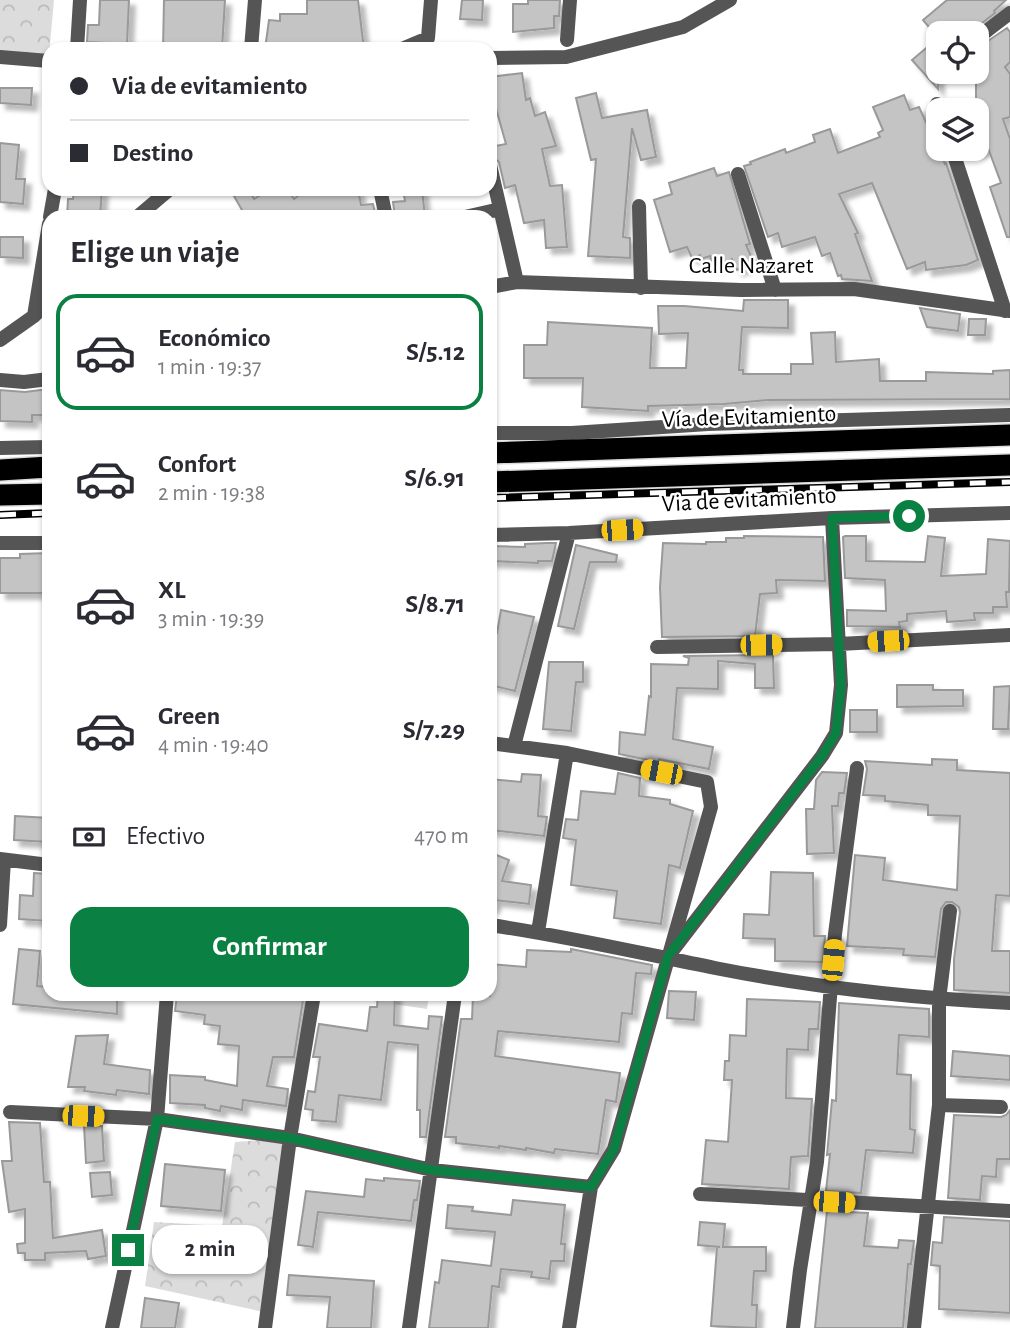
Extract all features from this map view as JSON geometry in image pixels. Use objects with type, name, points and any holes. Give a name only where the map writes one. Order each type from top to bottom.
[{"type":"highway","name":"Vía de Evitamiento","points":[[497,453],[1010,435]]},
{"type":"highway","points":[[497,482],[1010,465]]},
{"type":"highway","points":[[0,470],[42,467]]},
{"type":"highway","points":[[0,495],[42,494]]},
{"type":"street","points":[[77,42],[80,0]]},
{"type":"street","points":[[252,42],[255,0]]},
{"type":"street","points":[[419,42],[428,38],[431,0]]},
{"type":"street","points":[[567,40],[570,0]]},
{"type":"street","points":[[497,58],[566,57],[682,27],[730,0]]},
{"type":"street","points":[[989,29],[1010,13]]},
{"type":"street","points":[[0,57],[42,60]]},
{"type":"street","points":[[956,161],[1008,311]]},
{"type":"street","points":[[738,174],[775,290]]},
{"type":"street","points":[[145,210],[162,196]]},
{"type":"street","points":[[496,196],[517,282]]},
{"type":"street","points":[[639,206],[641,288]]},
{"type":"street","points":[[495,210],[499,209]]},
{"type":"street","points":[[34,316],[42,267]]},
{"type":"street","name":"Calle Nazaret","points":[[497,286],[517,282],[641,288],[854,289],[1008,311]]},
{"type":"street","points":[[0,340],[42,308]]},
{"type":"street","points":[[0,380],[42,380]]},
{"type":"street","points":[[497,433],[572,433],[708,424],[1010,415]]},
{"type":"street","points":[[0,448],[42,447]]},
{"type":"street","name":"Via de evitamiento","points":[[497,535],[832,518],[1010,513]]},
{"type":"street","points":[[668,956],[822,756],[836,733],[841,685],[832,518]]},
{"type":"street","points":[[514,746],[569,533]]},
{"type":"street","points":[[0,543],[42,543]]},
{"type":"street","points":[[657,647],[839,644],[1010,635]]},
{"type":"street","points":[[497,744],[567,753],[707,782],[711,807],[614,1149],[591,1187],[569,1328]]},
{"type":"street","points":[[538,932],[567,753]]},
{"type":"street","points":[[793,1328],[817,1162],[831,986],[856,768]]},
{"type":"street","points":[[0,925],[2,859],[42,864]]},
{"type":"street","points":[[914,1328],[939,1105],[939,1000],[950,911]]},
{"type":"street","points":[[497,926],[668,956],[715,968],[831,986],[939,1000],[1010,1003]]},
{"type":"street","points":[[111,1328],[157,1119],[166,1001]]},
{"type":"street","points":[[265,1328],[290,1138],[313,1001]]},
{"type":"street","points":[[409,1328],[454,1001]]},
{"type":"street","points":[[939,1105],[1002,1107]]},
{"type":"street","points":[[10,1112],[157,1119],[290,1138],[432,1170],[591,1187]]},
{"type":"street","points":[[700,1194],[1010,1211]]},
{"type":"green space","points":[[0,0],[54,0],[50,42],[42,42],[42,54],[0,51]]},
{"type":"green space","points":[[373,1001],[428,1001],[427,1009]]},
{"type":"green space","points":[[290,1138],[268,1313],[145,1286],[154,1222],[222,1226],[235,1142]]},
{"type":"building","points":[[100,0],[129,0],[127,42],[87,42],[88,25],[99,25]]},
{"type":"building","points":[[164,0],[225,0],[222,42],[163,42]]},
{"type":"building","points":[[307,0],[358,0],[363,42],[266,42],[269,20],[280,21],[280,14],[307,14]]},
{"type":"building","points":[[462,0],[483,0],[482,20],[460,19]]},
{"type":"building","points":[[528,0],[560,0],[559,16],[554,16],[554,28],[513,32],[513,4],[528,4]]},
{"type":"building","points":[[947,0],[1006,0],[985,21],[926,21],[926,24],[923,20]]},
{"type":"building","points":[[1007,28],[1010,32],[1010,62],[1005,67],[1010,74],[1010,117],[1003,119],[1010,139],[1010,237],[1007,237],[990,187],[1001,183],[989,151],[989,98],[976,98],[976,84],[989,84],[989,40]]},
{"type":"building","points":[[926,48],[926,76],[912,60]]},
{"type":"building","points":[[522,73],[526,100],[530,98],[535,116],[545,112],[556,146],[542,149],[550,186],[562,185],[567,247],[546,248],[544,220],[524,223],[515,185],[505,188],[497,160],[497,146],[506,144],[497,112],[497,76]]},
{"type":"building","points":[[0,88],[32,88],[31,105],[0,103]]},
{"type":"building","points":[[596,93],[602,118],[647,110],[656,157],[641,160],[632,128],[623,237],[630,238],[630,258],[588,256],[596,159],[591,160],[576,98]]},
{"type":"building","points":[[904,95],[910,110],[919,107],[926,122],[926,161],[946,163],[978,260],[966,265],[926,270],[925,262],[907,269],[872,183],[839,194],[858,233],[855,234],[872,281],[842,279],[841,275],[838,276],[830,253],[822,256],[815,237],[782,247],[778,233],[768,237],[744,166],[785,149],[786,153],[815,142],[813,135],[830,129],[838,153],[880,137],[878,133],[883,130],[873,107]]},
{"type":"building","points":[[0,143],[19,145],[16,179],[25,179],[23,204],[0,202]]},
{"type":"building","points":[[714,168],[717,176],[729,172],[750,244],[746,245],[754,263],[737,270],[732,259],[714,267],[710,256],[692,258],[687,247],[670,252],[654,200],[672,194],[669,183]]},
{"type":"building","points":[[73,196],[102,196],[100,210],[67,210],[68,199],[73,199]]},
{"type":"building","points":[[234,196],[252,196],[254,199],[259,196],[292,196],[294,199],[298,196],[359,196],[361,205],[373,204],[374,210],[242,210]]},
{"type":"building","points":[[404,196],[423,196],[424,210],[394,210],[393,202],[405,201]]},
{"type":"building","points":[[0,237],[23,237],[23,258],[0,257]]},
{"type":"building","points":[[744,300],[788,300],[788,328],[742,327],[739,370],[743,370],[743,374],[791,374],[791,364],[813,364],[811,333],[835,332],[836,362],[879,359],[880,381],[926,381],[926,372],[993,374],[993,371],[1010,370],[1010,399],[768,400],[648,406],[648,411],[582,407],[583,378],[524,378],[524,345],[547,345],[548,322],[652,328],[650,368],[686,368],[688,333],[659,334],[658,306],[743,311]]},
{"type":"building","points":[[920,308],[960,314],[958,331],[927,327]]},
{"type":"building","points":[[969,319],[986,319],[985,335],[968,335]]},
{"type":"building","points":[[0,390],[42,390],[42,415],[32,415],[32,422],[0,421]]},
{"type":"building","points":[[845,536],[866,536],[866,561],[925,562],[928,536],[945,538],[941,576],[986,574],[988,539],[1010,541],[1007,607],[993,607],[993,613],[974,613],[975,620],[947,622],[946,611],[907,614],[907,621],[899,622],[900,627],[847,626],[847,610],[886,611],[885,580],[845,578]]},
{"type":"building","points":[[823,537],[825,581],[776,580],[777,593],[760,594],[755,636],[662,637],[660,587],[663,543],[706,544],[726,542],[726,538]]},
{"type":"building","points":[[556,543],[552,561],[497,561],[497,546],[525,547],[525,544]]},
{"type":"building","points":[[576,545],[617,555],[616,562],[590,562],[574,629],[558,626]]},
{"type":"building","points":[[42,553],[42,593],[0,593],[0,558],[20,558],[20,554]]},
{"type":"building","points":[[501,610],[534,617],[515,691],[497,687],[497,633]]},
{"type":"building","points":[[773,655],[774,688],[755,688],[755,664],[718,661],[718,689],[677,688],[673,739],[713,747],[709,769],[619,754],[620,732],[645,735],[649,696],[651,697],[651,664],[688,665],[689,658],[683,656]]},
{"type":"building","points":[[549,662],[583,662],[583,682],[576,682],[571,731],[543,729]]},
{"type":"building","points":[[897,685],[933,685],[933,690],[963,690],[963,706],[897,707]]},
{"type":"building","points":[[1010,686],[1008,729],[993,729],[994,687]]},
{"type":"building","points":[[850,710],[877,710],[877,732],[850,732]]},
{"type":"building","points":[[932,759],[957,760],[957,770],[1010,773],[1010,896],[996,895],[992,951],[1010,951],[1010,993],[954,990],[954,959],[960,912],[959,907],[952,902],[946,902],[941,909],[935,957],[903,955],[904,949],[847,946],[855,855],[885,858],[883,880],[957,890],[960,816],[928,815],[928,805],[885,801],[885,796],[863,795],[867,769],[865,761],[932,765]]},
{"type":"building","points":[[822,772],[847,773],[844,793],[839,793],[838,806],[832,806],[834,853],[807,854],[806,809],[814,809],[816,780]]},
{"type":"building","points":[[618,773],[640,778],[639,796],[670,800],[670,804],[693,811],[680,868],[669,865],[661,924],[614,918],[617,891],[571,885],[576,840],[563,838],[566,819],[578,820],[581,791],[615,794]]},
{"type":"building","points":[[522,774],[541,775],[538,816],[547,817],[544,836],[497,831],[497,780],[521,782]]},
{"type":"building","points":[[15,816],[42,818],[42,842],[14,840]]},
{"type":"building","points":[[497,855],[509,860],[502,881],[531,885],[529,904],[497,900]]},
{"type":"building","points":[[771,872],[813,873],[814,936],[825,936],[823,962],[775,961],[775,939],[743,938],[744,914],[769,915]]},
{"type":"building","points":[[34,873],[42,874],[42,921],[19,919],[20,895],[33,896]]},
{"type":"building","points":[[19,949],[40,951],[37,986],[42,986],[42,1001],[117,1001],[117,1014],[13,1004]]},
{"type":"building","points":[[571,949],[652,965],[651,974],[636,973],[632,1014],[622,1013],[619,1042],[498,1031],[495,1056],[620,1073],[616,1102],[606,1100],[598,1154],[555,1149],[554,1153],[526,1148],[499,1148],[456,1143],[456,1137],[445,1137],[461,1019],[472,1019],[473,1001],[497,1001],[497,965],[526,967],[527,950],[571,952]]},
{"type":"building","points":[[669,991],[696,992],[694,1020],[667,1018]]},
{"type":"building","points":[[747,999],[820,1002],[818,1029],[809,1029],[808,1050],[787,1049],[786,1098],[812,1099],[808,1156],[791,1157],[789,1189],[702,1184],[706,1140],[728,1142],[732,1080],[724,1080],[725,1061],[729,1061],[730,1035],[746,1036]]},
{"type":"building","points":[[176,1001],[303,1001],[294,1057],[273,1057],[267,1086],[288,1089],[286,1106],[243,1100],[242,1110],[221,1106],[220,1111],[205,1108],[205,1105],[170,1103],[170,1075],[205,1077],[205,1080],[237,1086],[239,1046],[218,1044],[220,1026],[204,1024],[205,1015],[175,1011]]},
{"type":"building","points":[[377,1001],[395,1001],[394,1025],[428,1029],[429,1016],[442,1017],[426,1137],[420,1137],[420,1110],[417,1110],[418,1045],[388,1042],[381,1100],[339,1095],[336,1122],[312,1120],[313,1110],[305,1109],[308,1091],[315,1092],[320,1057],[313,1057],[319,1024],[367,1031],[370,1007],[377,1007]]},
{"type":"building","points":[[839,1003],[929,1009],[929,1037],[899,1035],[897,1074],[911,1075],[910,1129],[915,1130],[913,1153],[866,1150],[861,1193],[826,1191],[832,1100],[836,1101]]},
{"type":"building","points":[[108,1035],[104,1064],[150,1070],[149,1094],[117,1090],[116,1095],[84,1091],[85,1087],[68,1087],[76,1036]]},
{"type":"building","points":[[953,1051],[1010,1056],[1010,1080],[951,1076]]},
{"type":"building","points":[[1010,1110],[1010,1159],[997,1159],[996,1177],[982,1176],[980,1200],[948,1198],[954,1115],[1001,1117]]},
{"type":"building","points":[[9,1122],[40,1123],[44,1182],[50,1182],[53,1238],[102,1230],[106,1256],[88,1259],[86,1251],[45,1253],[45,1260],[25,1260],[25,1253],[18,1253],[17,1244],[25,1243],[25,1209],[9,1212],[2,1161],[12,1161]]},
{"type":"building","points":[[84,1125],[102,1126],[104,1161],[86,1163]]},
{"type":"building","points":[[165,1164],[225,1170],[221,1211],[161,1206]]},
{"type":"building","points":[[110,1172],[112,1195],[92,1197],[90,1173]]},
{"type":"building","points":[[384,1178],[420,1181],[411,1221],[318,1212],[313,1247],[298,1245],[306,1191],[364,1197],[366,1179],[384,1181]]},
{"type":"building","points":[[513,1200],[565,1205],[561,1244],[565,1244],[564,1261],[551,1261],[549,1279],[531,1277],[532,1272],[501,1269],[499,1287],[492,1286],[488,1328],[429,1328],[435,1282],[439,1283],[442,1260],[491,1266],[495,1232],[446,1228],[448,1205],[473,1207],[472,1211],[511,1215]]},
{"type":"building","points":[[827,1211],[868,1213],[864,1246],[898,1248],[899,1240],[914,1241],[911,1264],[908,1264],[903,1328],[815,1328]]},
{"type":"building","points":[[944,1217],[1010,1221],[1010,1313],[939,1309],[940,1266],[931,1265],[933,1242],[942,1243]]},
{"type":"building","points":[[700,1222],[725,1224],[723,1247],[766,1247],[766,1271],[754,1271],[752,1305],[757,1305],[756,1328],[711,1326],[717,1247],[720,1247],[698,1245]]},
{"type":"building","points":[[289,1275],[374,1281],[371,1328],[327,1328],[330,1297],[287,1295]]},
{"type":"building","points":[[145,1298],[179,1303],[175,1328],[141,1328]]},
{"type":"railway","points":[[497,498],[1010,482]]},
{"type":"railway","points":[[0,515],[42,513]]},
{"type":"route","points":[[128,1250],[157,1119],[290,1138],[432,1170],[591,1187],[614,1149],[668,956],[822,756],[836,733],[841,685],[832,518],[909,516]]}]
